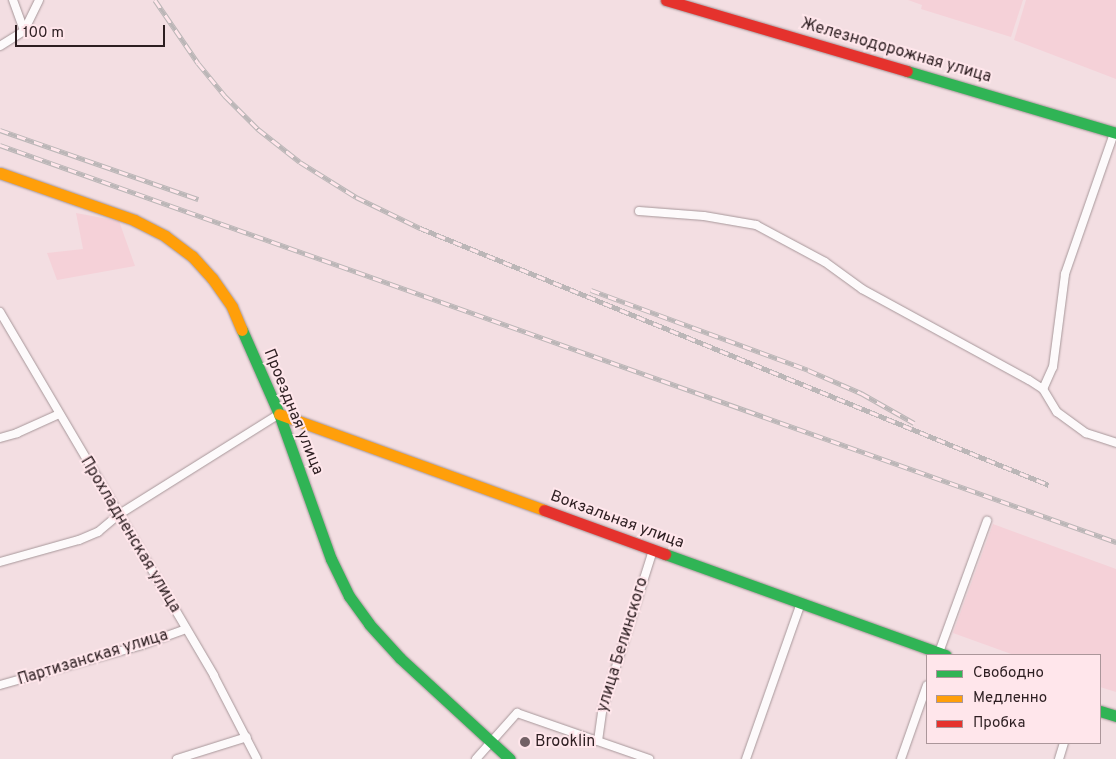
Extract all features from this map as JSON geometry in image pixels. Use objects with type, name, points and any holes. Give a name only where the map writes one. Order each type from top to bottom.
[{"type":"street","points":[[13,0],[24,32]]},
{"type":"street","points":[[0,46],[24,32],[39,0]]},
{"type":"street","name":"Железнодорожная улица","points":[[666,0],[1115,133]]},
{"type":"street","points":[[1043,389],[1053,367],[1065,274],[1115,133]]},
{"type":"street","name":"Проездная улица","points":[[0,173],[134,220],[165,236],[192,256],[212,278],[232,308],[279,414],[331,559],[349,596],[369,624],[400,658],[510,759]]},
{"type":"street","points":[[639,211],[704,216],[756,225],[825,262],[862,290],[1043,389],[1057,412],[1086,433],[1116,443]]},
{"type":"street","name":"Прохладненская улица","points":[[0,312],[186,629],[247,737],[257,759]]},
{"type":"street","points":[[0,438],[17,433],[59,414]]},
{"type":"street","points":[[0,562],[79,540],[98,532],[118,514],[279,414]]},
{"type":"street","name":"Вокзальная улица","points":[[279,414],[941,654]]},
{"type":"street","points":[[941,654],[988,521]]},
{"type":"street","name":"улица Белинского","points":[[598,741],[602,711],[653,550]]},
{"type":"street","points":[[746,759],[801,603]]},
{"type":"street","name":"Партизанская улица","points":[[0,686],[142,645],[186,629]]},
{"type":"street","points":[[901,759],[926,688]]},
{"type":"street","points":[[1101,711],[1116,716]]},
{"type":"street","points":[[476,759],[517,713],[649,759]]},
{"type":"street","points":[[178,759],[247,737]]},
{"type":"street","points":[[1059,759],[1064,744]]},
{"type":"shaded area","points":[[908,0],[1023,0],[1011,37],[921,9],[922,5]]},
{"type":"shaded area","points":[[1026,0],[1116,0],[1116,79],[1014,40]]},
{"type":"shaded area","points":[[76,213],[119,221],[135,266],[57,280],[47,253],[83,249]]},
{"type":"shaded area","points":[[993,524],[1116,569],[1116,692],[1101,687],[1101,654],[1011,654],[953,633]]},
{"type":"railway","points":[[155,0],[198,63],[225,96],[258,129],[300,162],[356,197],[420,228],[1049,485]]},
{"type":"railway","points":[[0,130],[198,199]]},
{"type":"railway","points":[[0,145],[1116,542]]},
{"type":"railway","points":[[591,290],[808,370],[861,393],[914,423]]},
{"type":"traffic: fast","points":[[907,71],[1116,133]]},
{"type":"traffic: fast","points":[[242,330],[279,414],[331,559],[349,596],[369,624],[400,658],[510,759]]},
{"type":"traffic: fast","points":[[665,554],[942,654]]},
{"type":"traffic: fast","points":[[1101,711],[1116,716]]},
{"type":"traffic: slow","points":[[0,173],[134,220],[165,236],[192,256],[212,278],[232,307],[242,330]]},
{"type":"traffic: slow","points":[[279,414],[544,510]]},
{"type":"traffic: jam","points":[[666,0],[907,71]]},
{"type":"traffic: jam","points":[[544,510],[665,554]]},
{"type":"place","name":"Brooklin","points":[[525,742]]}]
